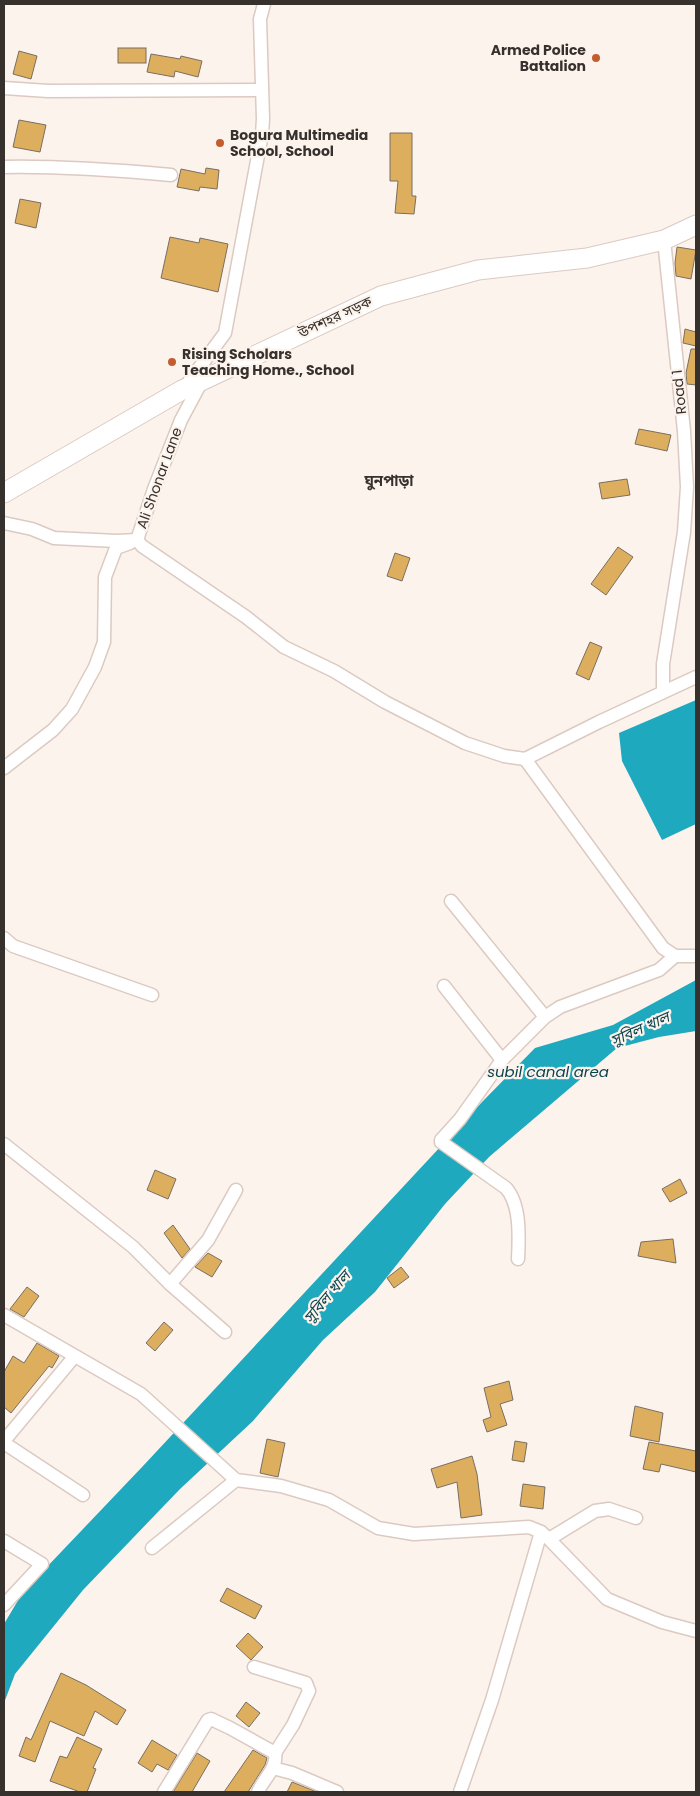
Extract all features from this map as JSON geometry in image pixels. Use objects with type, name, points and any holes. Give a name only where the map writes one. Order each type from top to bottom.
[{"type":"main road","name":"উপশহর সড়ক","points":[[4,493],[182,390],[380,296],[478,270],[587,258],[664,240],[696,225]]},
{"type":"street","points":[[182,390],[225,333],[260,150],[263,119],[260,19],[264,4]]},
{"type":"street","points":[[4,88],[48,91],[262,90]]},
{"type":"street","points":[[4,167],[98,168],[171,175]]},
{"type":"street","name":"Road 1","points":[[663,692],[663,664],[682,542],[687,487],[684,431],[664,240]]},
{"type":"street","name":"Ali Shonar Lane","points":[[4,768],[53,730],[72,709],[95,667],[104,642],[105,577],[116,548],[137,540],[154,489],[181,420],[204,379]]},
{"type":"street","points":[[4,523],[32,529],[54,538],[67,540],[80,538],[117,541],[137,540],[142,546],[246,617],[284,647],[334,671],[385,702],[465,743],[488,752],[525,760],[696,676]]},
{"type":"street","points":[[525,760],[663,948],[675,956],[696,956]]},
{"type":"street","points":[[451,901],[545,1017]]},
{"type":"street","points":[[4,938],[13,946],[152,995]]},
{"type":"street","points":[[518,1259],[520,1231],[512,1196],[506,1188],[441,1142],[441,1140],[460,1119],[502,1060],[545,1017],[560,1007],[659,970],[675,956]]},
{"type":"street","points":[[444,986],[502,1060]]},
{"type":"street","points":[[4,1144],[133,1247],[170,1284],[225,1332]]},
{"type":"street","points":[[170,1284],[208,1240],[236,1190]]},
{"type":"street","points":[[4,1315],[141,1394],[236,1480],[281,1486],[329,1500],[378,1528],[414,1534],[529,1527],[545,1536],[607,1599],[662,1622],[696,1631]]},
{"type":"street","points":[[74,1357],[4,1442],[83,1495]]},
{"type":"street","points":[[152,1548],[236,1480]]},
{"type":"street","points":[[460,1792],[545,1536],[595,1511],[609,1509],[636,1518]]},
{"type":"street","points":[[4,1541],[42,1564],[4,1605]]},
{"type":"street","points":[[254,1666],[306,1683],[309,1691],[294,1725],[275,1753],[276,1758],[273,1768],[258,1792]]},
{"type":"street","points":[[164,1792],[208,1720],[214,1719],[275,1753]]},
{"type":"street","points":[[273,1768],[292,1773],[337,1792]]},
{"type":"water","points":[[696,700],[696,824],[662,840],[622,761],[619,733]]},
{"type":"water","name":"subil canal area","points":[[696,980],[696,1031],[659,1037],[617,1048],[489,1157],[445,1204],[375,1292],[323,1340],[253,1421],[180,1489],[83,1590],[15,1674],[4,1703],[4,1624],[23,1592],[483,1101],[535,1048],[613,1025]]},
{"type":"building","points":[[118,48],[146,48],[146,63],[118,63]]},
{"type":"building","points":[[19,51],[37,56],[31,79],[13,74]]},
{"type":"building","points":[[151,54],[180,59],[181,56],[202,61],[198,77],[175,71],[174,77],[147,72]]},
{"type":"building","points":[[19,120],[46,125],[40,152],[13,147]]},
{"type":"building","points":[[390,133],[412,133],[412,196],[416,196],[414,214],[395,213],[398,181],[390,181]]},
{"type":"building","points":[[206,168],[219,170],[217,189],[200,187],[199,191],[177,187],[181,169],[205,174]]},
{"type":"building","points":[[20,199],[41,203],[36,228],[15,223]]},
{"type":"building","points":[[170,237],[199,243],[200,238],[228,244],[218,292],[161,278]]},
{"type":"building","points":[[677,247],[696,250],[691,279],[676,276]]},
{"type":"building","points":[[685,329],[696,332],[696,346],[683,343]]},
{"type":"building","points":[[691,349],[696,349],[696,385],[687,384],[686,373]]},
{"type":"building","points":[[639,429],[671,435],[667,451],[635,444]]},
{"type":"building","points":[[627,479],[630,495],[602,499],[599,483]]},
{"type":"building","points":[[618,547],[633,557],[606,595],[591,584]]},
{"type":"building","points":[[395,553],[410,558],[402,581],[387,576]]},
{"type":"building","points":[[590,642],[602,647],[589,680],[576,674]]},
{"type":"building","points":[[155,1170],[176,1179],[168,1199],[147,1190]]},
{"type":"building","points":[[680,1179],[687,1193],[670,1202],[662,1189]]},
{"type":"building","points":[[173,1225],[190,1249],[182,1258],[164,1233]]},
{"type":"building","points":[[673,1239],[676,1263],[638,1256],[641,1242]]},
{"type":"building","points":[[208,1253],[222,1261],[212,1277],[195,1267]]},
{"type":"building","points":[[401,1267],[409,1277],[394,1288],[387,1278]]},
{"type":"building","points":[[27,1287],[39,1296],[24,1317],[10,1309]]},
{"type":"building","points":[[164,1322],[173,1330],[155,1351],[146,1343]]},
{"type":"building","points":[[37,1343],[59,1356],[52,1368],[49,1366],[11,1413],[4,1407],[4,1372],[13,1356],[24,1363]]},
{"type":"building","points":[[509,1381],[513,1400],[500,1404],[507,1425],[487,1432],[483,1420],[491,1417],[484,1388]]},
{"type":"building","points":[[635,1406],[663,1413],[659,1442],[630,1436]]},
{"type":"building","points":[[267,1439],[285,1443],[278,1477],[260,1473]]},
{"type":"building","points":[[515,1441],[527,1443],[524,1462],[512,1460]]},
{"type":"building","points":[[649,1442],[696,1451],[696,1472],[661,1464],[659,1472],[643,1469]]},
{"type":"building","points":[[472,1456],[477,1474],[482,1515],[461,1518],[457,1482],[437,1488],[431,1469]]},
{"type":"building","points":[[523,1484],[545,1487],[543,1509],[520,1506]]},
{"type":"building","points":[[227,1588],[262,1606],[255,1619],[220,1601]]},
{"type":"building","points":[[248,1633],[263,1647],[251,1660],[236,1646]]},
{"type":"building","points":[[61,1673],[86,1685],[126,1710],[117,1725],[95,1711],[84,1736],[50,1721],[35,1762],[19,1756],[26,1737],[31,1740]]},
{"type":"building","points":[[246,1702],[260,1713],[249,1727],[236,1716]]},
{"type":"building","points":[[77,1737],[102,1749],[93,1768],[96,1769],[87,1792],[80,1792],[50,1781],[60,1756],[67,1758]]},
{"type":"building","points":[[152,1740],[177,1755],[168,1770],[157,1764],[152,1772],[138,1763]]},
{"type":"building","points":[[253,1750],[267,1758],[265,1765],[248,1792],[224,1792]]},
{"type":"building","points":[[197,1753],[210,1761],[192,1792],[173,1792]]},
{"type":"building","points":[[292,1782],[317,1792],[287,1792]]},
{"type":"place","name":"Armed Police Battalion","points":[[596,58]]},
{"type":"place","name":"Bogura Multimedia School, School","points":[[220,143]]},
{"type":"place","name":"Rising Scholars Teaching Home., School","points":[[172,362]]},
{"type":"district","name":"ঘুনপাড়া","points":[[389,481]]},
{"type":"water label","name":"সুবিল খাল","points":[[640,1029]]},
{"type":"water label","name":"সুবিল খাল","points":[[327,1297]]}]
